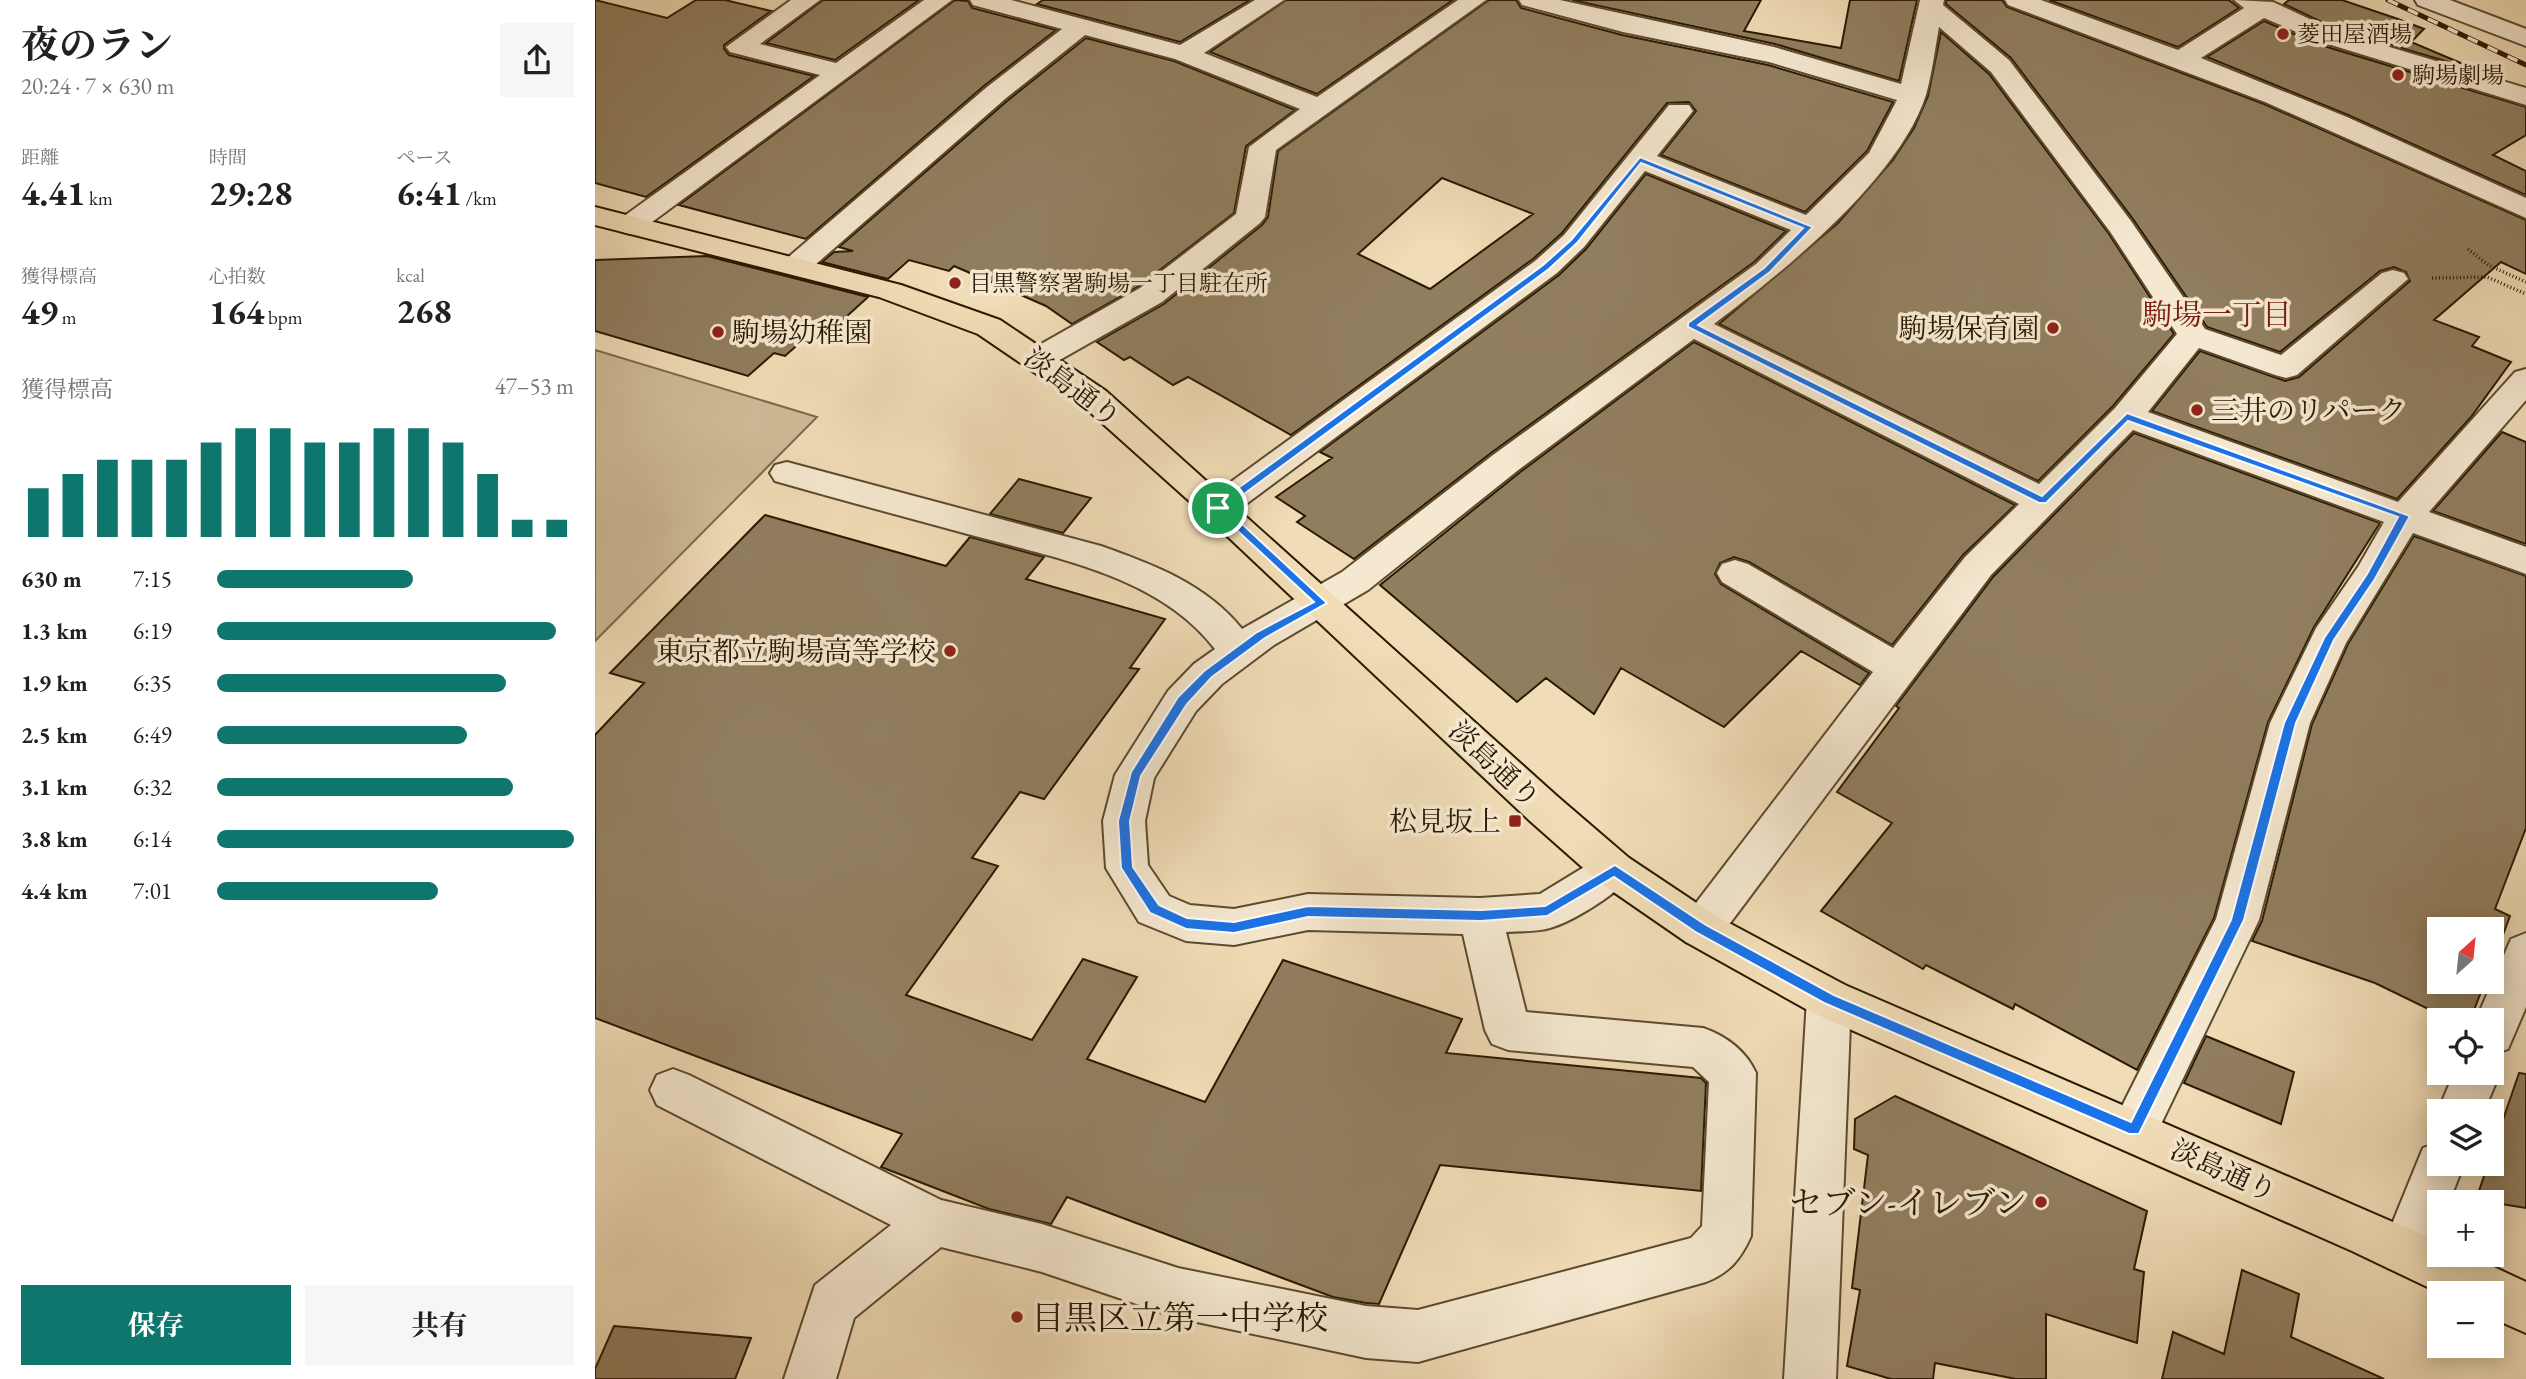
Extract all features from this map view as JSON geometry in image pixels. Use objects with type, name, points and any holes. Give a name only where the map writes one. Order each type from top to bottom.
[{"type":"main road","name":"淡島通り","points":[[613,221],[796,266],[933,304],[989,327],[1094,398],[1218,508],[1544,809],[1615,870],[1701,929],[1829,999],[2424,1259]]},
{"type":"main road","points":[[2424,1259],[2526,1286]]},
{"type":"main road","points":[[2424,1259],[2526,1308]]},
{"type":"street","points":[[808,0],[739,47],[841,72]]},
{"type":"street","points":[[613,221],[841,72],[940,0]]},
{"type":"street","points":[[982,0],[1020,4],[1080,27],[1184,54],[1319,107]]},
{"type":"street","points":[[1184,54],[1272,0]]},
{"type":"street","points":[[1038,359],[1151,295],[1250,217],[1263,147],[1474,0]]},
{"type":"street","points":[[1531,0],[1623,24],[1774,55],[1912,96]]},
{"type":"street","points":[[2017,0],[2183,58],[2398,146],[2526,209]]},
{"type":"street","points":[[2427,0],[2526,38]]},
{"type":"street","points":[[1615,870],[1547,911],[1481,916],[1308,912],[1234,927],[1186,923],[1154,909],[1127,868],[1124,821],[1135,775],[1182,701],[1208,674],[1261,635],[1321,603],[1767,270],[1881,158],[1912,96],[1931,3]]},
{"type":"street","points":[[1931,3],[2000,66],[2121,227],[2182,314],[2193,335],[2287,368],[2393,279]]},
{"type":"street","points":[[2183,58],[2255,4],[2324,35],[2526,97]]},
{"type":"street","points":[[796,266],[996,93],[1080,27]]},
{"type":"street","points":[[1218,508],[1546,267],[1574,242],[1679,111]]},
{"type":"street","points":[[1640,159],[1809,227]]},
{"type":"street","points":[[1691,325],[2043,501]]},
{"type":"street","points":[[1701,929],[1978,566],[2127,416],[2193,335]]},
{"type":"street","points":[[2134,1130],[2237,920],[2290,723],[2329,638],[2371,576],[2405,516],[2456,462],[2526,379]]},
{"type":"street","points":[[2127,416],[2526,561]]},
{"type":"street","points":[[787,473],[1088,555],[1136,572],[1179,594],[1211,618],[1238,651]]},
{"type":"street","points":[[1735,573],[1898,669]]},
{"type":"street","points":[[673,1090],[934,1222],[1042,1248],[1178,1293],[1366,1332],[1418,1336],[1706,1258],[1726,1236],[1733,1073],[1703,1048],[1508,1030],[1481,916]]},
{"type":"street","points":[[2503,1008],[2526,952]]},
{"type":"street","points":[[1810,1379],[1829,999]]},
{"type":"street","points":[[2424,1259],[2438,1176]]},
{"type":"street","points":[[810,1379],[833,1303],[934,1222]]},
{"type":"path","points":[[2468,249],[2487,264],[2526,282]]},
{"type":"path","points":[[2393,279],[2487,277],[2526,294]]},
{"type":"shaded area","points":[[595,350],[817,417],[595,641]]},
{"type":"building","points":[[595,0],[667,18],[696,0],[725,0],[771,11],[724,45],[724,49],[729,55],[814,76],[646,197],[595,183]]},
{"type":"building","points":[[823,0],[919,0],[835,60],[766,43]]},
{"type":"building","points":[[955,0],[968,1],[972,8],[1056,30],[985,85],[806,239],[679,205]]},
{"type":"building","points":[[1043,0],[1250,0],[1180,42],[1037,4]]},
{"type":"building","points":[[1286,0],[1453,0],[1317,94],[1210,52]]},
{"type":"building","points":[[1489,0],[1516,0],[1521,8],[1622,35],[1768,65],[1893,102],[1867,151],[1805,212],[1661,155],[1696,111],[1689,102],[1667,103],[1562,233],[1533,259],[1291,435],[1188,377],[1173,385],[1130,357],[1124,360],[1097,342],[1164,304],[1262,225],[1268,217],[1278,151]],"holes":[[[1442,178],[1533,214],[1430,289],[1358,254]]]},
{"type":"building","points":[[1572,0],[1761,0],[1744,31],[1841,48],[1850,0],[1917,0],[1899,81],[1775,44]]},
{"type":"building","points":[[1946,0],[2002,0],[2007,7],[2264,104],[2526,220],[2526,274],[2501,262],[2434,320],[2479,337],[2472,346],[2511,362],[2471,417],[2397,499],[2152,411],[2200,351],[2285,381],[2299,377],[2410,281],[2406,272],[2394,267],[2380,271],[2280,352],[2207,327],[2133,219],[2011,58],[1946,4]]},
{"type":"building","points":[[2049,0],[2229,0],[2239,8],[2178,47]]},
{"type":"building","points":[[2289,0],[2342,0],[2398,19],[2424,29],[2411,42],[2482,72],[2334,28],[2284,4]]},
{"type":"building","points":[[2264,21],[2314,43],[2526,107],[2526,135],[2493,155],[2526,171],[2526,195],[2348,115],[2207,57]]},
{"type":"building","points":[[1941,32],[1989,74],[2109,234],[2174,334],[2113,406],[2038,481],[1719,324],[1838,223],[1893,160],[1914,128],[1928,96]]},
{"type":"building","points":[[1086,38],[1174,61],[1295,110],[1246,146],[1234,213],[1139,286],[1072,324],[1046,306],[954,266],[949,271],[909,260],[888,279],[822,262],[834,252],[853,251],[839,247],[1007,101]]},
{"type":"building","points":[[1646,174],[1786,231],[1754,262],[1491,453],[1354,559],[1297,522],[1305,516],[1276,497],[1332,458],[1320,452],[1559,275],[1586,249]]},
{"type":"building","points":[[707,256],[868,297],[824,337],[811,333],[785,356],[774,353],[748,376],[595,331],[595,260]]},
{"type":"building","points":[[1694,342],[2015,505],[1963,555],[1892,645],[1749,562],[1734,557],[1720,563],[1715,574],[1721,584],[1869,673],[1860,685],[1801,651],[1724,727],[1621,668],[1594,714],[1546,678],[1517,702],[1380,585],[1519,473]]},
{"type":"building","points":[[2502,432],[2526,442],[2526,544],[2433,511]]},
{"type":"building","points":[[2134,433],[2380,523],[2314,627],[2268,722],[2214,918],[2137,1070],[2015,1004],[2013,1009],[1926,965],[1923,969],[1821,911],[1892,823],[1837,792],[1899,708],[1896,706],[1993,577]]},
{"type":"building","points":[[1019,479],[1091,498],[1063,533],[990,514]]},
{"type":"building","points":[[765,515],[946,566],[970,537],[1044,557],[1026,579],[1165,619],[1130,668],[1139,669],[1044,799],[1020,792],[972,858],[998,866],[906,995],[1032,1040],[1083,959],[1137,977],[1087,1059],[1205,1102],[1283,960],[1462,1019],[1446,1053],[1701,1078],[1706,1083],[1701,1191],[1440,1165],[1379,1304],[1366,1303],[1333,1297],[1067,1197],[1051,1224],[989,1209],[881,1167],[902,1134],[595,1018],[595,735],[644,683],[610,673]]},
{"type":"building","points":[[2414,536],[2526,576],[2526,828],[2495,909],[2510,916],[2504,932],[2504,917],[2427,917],[2427,994],[2480,994],[2475,1008],[2427,1008],[2375,983],[2252,941],[2262,921],[2312,724],[2348,644]]},
{"type":"building","points":[[2206,1036],[2294,1072],[2281,1124],[2184,1083]]},
{"type":"building","points":[[2519,1073],[2526,1074],[2526,1208],[2504,1204],[2504,1190],[2479,1190],[2484,1176],[2504,1176],[2504,1117]]},
{"type":"building","points":[[1895,1096],[2147,1211],[2134,1269],[2144,1272],[2137,1343],[2046,1314],[2046,1379],[2016,1379],[1935,1363],[1933,1379],[1891,1379],[1847,1366],[1860,1290],[1852,1288],[1868,1155],[1854,1149],[1855,1119]]},
{"type":"building","points":[[2242,1270],[2299,1294],[2291,1337],[2384,1379],[2162,1379],[2173,1332],[2224,1354]]},
{"type":"building","points":[[614,1326],[751,1338],[735,1379],[595,1379],[595,1369]]},
{"type":"railway","points":[[2388,0],[2526,65]]},
{"type":"place","name":"菱田屋酒場","points":[[2283,34]]},
{"type":"place","name":"駒場劇場","points":[[2398,75]]},
{"type":"place","name":"目黒警察署駒場一丁目駐在所","points":[[955,283]]},
{"type":"place","name":"駒場保育園","points":[[2053,328]]},
{"type":"place","name":"駒場幼稚園","points":[[718,332]]},
{"type":"place","name":"三井のリパーク","points":[[2197,410]]},
{"type":"place","name":"東京都立駒場高等学校","points":[[950,651]]},
{"type":"place","name":"松見坂上","points":[[1515,821]]},
{"type":"place","name":"セブン-イレブン","points":[[2041,1202]]},
{"type":"place","name":"目黒区立第一中学校","points":[[1017,1317]]},
{"type":"district","name":"駒場一丁目","points":[[2217,315]]},
{"type":"route","points":[[1640,159],[1809,227],[1767,270],[1691,325],[2043,501],[2127,416],[2405,516],[2371,576],[2329,638],[2290,723],[2237,920],[2134,1130],[1829,999],[1701,929],[1615,870],[1547,911],[1481,916],[1388,911],[1308,912],[1234,927],[1186,923],[1154,909],[1127,868],[1124,821],[1135,775],[1182,701],[1208,674],[1261,635],[1321,603],[1218,508],[1546,267],[1574,242],[1640,159]]}]
